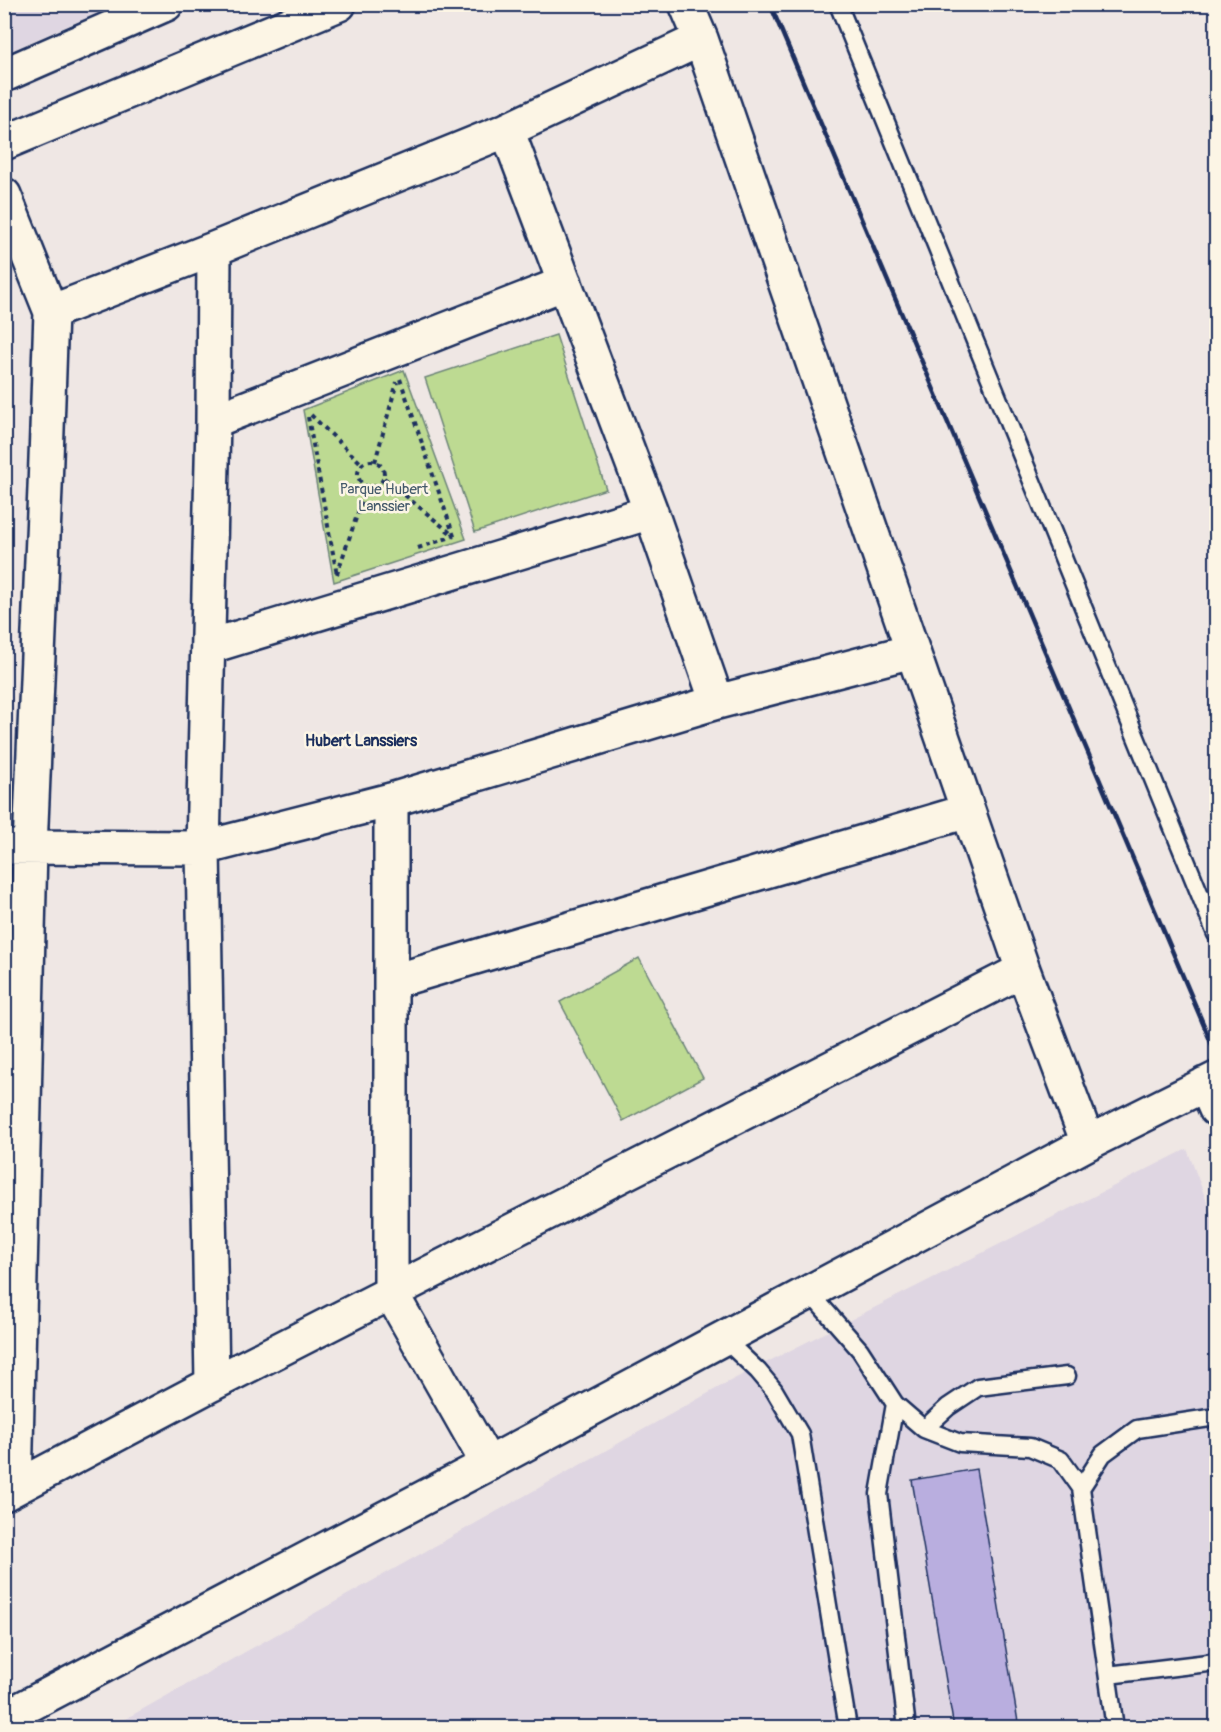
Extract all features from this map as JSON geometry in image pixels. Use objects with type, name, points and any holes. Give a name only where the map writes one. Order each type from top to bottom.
[{"type":"street","points":[[4,75],[166,4]]},
{"type":"street","points":[[4,143],[339,4]]},
{"type":"street","points":[[686,4],[1023,970],[1088,1143]]},
{"type":"street","points":[[51,312],[214,249],[507,130],[700,39]]},
{"type":"street","points":[[507,130],[651,512],[717,702]]},
{"type":"street","points":[[4,195],[51,312],[17,847],[10,1491],[212,1384],[1023,970]]},
{"type":"street","points":[[212,1384],[203,848],[213,421],[214,249]]},
{"type":"street","points":[[213,421],[565,283]]},
{"type":"street","points":[[208,647],[651,512]]},
{"type":"street","points":[[17,847],[203,848],[391,800],[717,702],[912,651]]},
{"type":"street","points":[[391,800],[391,1293],[488,1464]]},
{"type":"street","points":[[391,982],[968,811]]},
{"type":"street","points":[[4,1718],[488,1464],[1088,1143],[1213,1091]]},
{"type":"lane","points":[[838,4],[1216,934]]},
{"type":"lane","points":[[809,1292],[860,1350],[895,1404],[924,1429],[960,1443],[1030,1447],[1061,1460],[1081,1488],[1115,1728]]},
{"type":"lane","points":[[723,1338],[758,1371],[774,1390],[800,1434],[848,1728]]},
{"type":"lane","points":[[924,1429],[948,1407],[978,1387],[1067,1376]]},
{"type":"lane","points":[[895,1404],[879,1494],[907,1728]]},
{"type":"lane","points":[[1081,1488],[1104,1454],[1137,1429],[1216,1417]]},
{"type":"lane","points":[[1108,1676],[1216,1662]]},
{"type":"path","points":[[375,462],[399,376],[465,568]]},
{"type":"path","points":[[342,606],[307,411],[363,465]]},
{"type":"path","points":[[369,462],[375,462],[381,465],[384,478],[374,487],[367,486],[358,477],[359,470],[369,462]]},
{"type":"path","points":[[384,478],[454,536]]},
{"type":"path","points":[[337,574],[367,486]]},
{"type":"path","points":[[411,550],[454,536]]},
{"type":"path","points":[[337,574],[347,571]]},
{"type":"shaded area","points":[[5,4],[115,4],[115,5],[5,53]]},
{"type":"shaded area","points":[[1187,1149],[1216,1226],[1216,1727],[109,1728],[732,1380]]},
{"type":"green space","points":[[556,335],[606,489],[475,532],[425,378]]},
{"type":"green space","name":"Parque Hubert Lanssier","points":[[404,370],[466,539],[334,582],[303,410]]},
{"type":"green space","points":[[639,958],[703,1078],[623,1121],[560,1002]]},
{"type":"building","points":[[976,1469],[1019,1728],[954,1728],[912,1480]]},
{"type":"railway","points":[[770,4],[1216,1054]]},
{"type":"district","name":"Hubert Lanssiers","points":[[361,740]]}]
